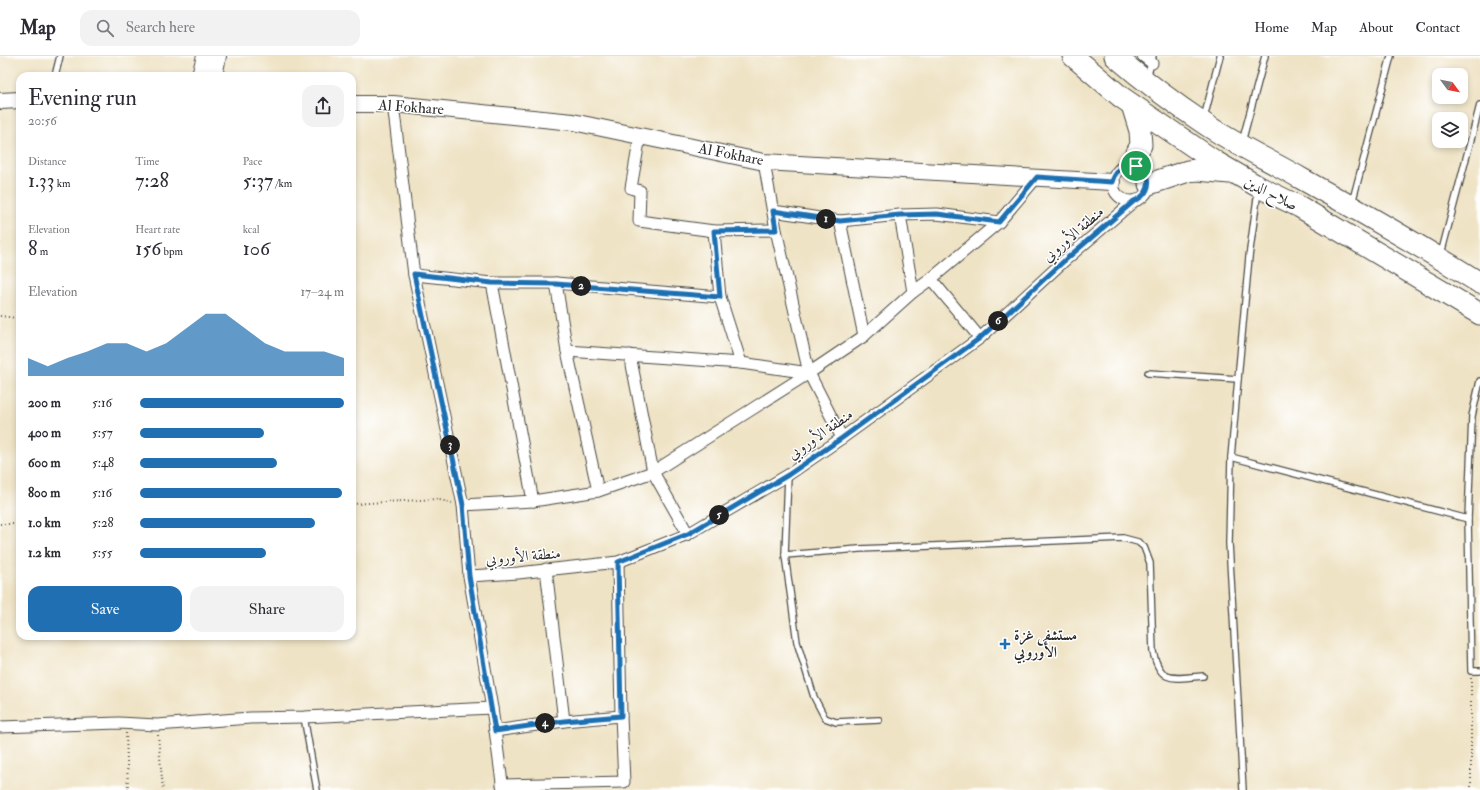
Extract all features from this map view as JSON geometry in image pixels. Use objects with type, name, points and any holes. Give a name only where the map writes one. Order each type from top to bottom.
[{"type":"highway","name":"صلاح الدين","points":[[1074,56],[1132,105],[1216,162],[1259,187],[1300,207],[1480,314]]},
{"type":"highway","name":"صلاح الدين","points":[[1115,56],[1149,64],[1202,123],[1440,258],[1480,283]]},
{"type":"highway","points":[[1130,165],[1141,145],[1140,131],[1132,105]]},
{"type":"highway","points":[[1149,184],[1193,170],[1236,174]]},
{"type":"street","points":[[201,72],[205,56]]},
{"type":"street","points":[[215,72],[218,56]]},
{"type":"street","points":[[0,101],[16,100]]},
{"type":"street","name":"Al Fokhare","points":[[356,104],[393,104],[573,122],[764,162],[1112,182]]},
{"type":"street","points":[[393,104],[414,274],[463,505],[469,576],[492,708],[503,787],[624,782],[618,562]]},
{"type":"street","points":[[640,136],[631,188],[640,192],[639,220],[714,231],[776,230]]},
{"type":"street","points":[[764,162],[776,230],[809,373],[842,438]]},
{"type":"street","points":[[1130,165],[1136,166],[1146,172],[1149,184],[1144,195],[1134,201],[1122,199],[1118,196],[1114,191],[1112,182],[1119,169],[1130,165]]},
{"type":"street","points":[[463,505],[533,501],[598,491],[653,472],[809,373],[864,336],[913,292],[931,279],[999,222],[1037,177]]},
{"type":"street","name":"منطقة الأوروبي","points":[[469,576],[518,573],[618,562],[688,534],[788,475],[842,438],[980,338],[1064,261],[1134,201]]},
{"type":"street","points":[[773,211],[840,221],[900,215],[937,214],[999,222]]},
{"type":"street","points":[[900,215],[913,292]]},
{"type":"street","points":[[840,221],[864,336]]},
{"type":"street","points":[[714,231],[720,297],[741,363]]},
{"type":"street","points":[[414,274],[492,283],[556,284],[720,297]]},
{"type":"street","points":[[931,279],[980,338]]},
{"type":"street","points":[[492,283],[533,501]]},
{"type":"street","points":[[556,284],[567,351],[598,491]]},
{"type":"street","points":[[567,351],[741,363],[809,373]]},
{"type":"street","points":[[630,355],[653,472],[688,534]]},
{"type":"street","points":[[546,569],[564,721]]},
{"type":"street","points":[[0,727],[126,723],[157,726],[250,718],[304,717],[492,708]]},
{"type":"street","points":[[495,731],[564,721],[621,716]]},
{"type":"lane","points":[[56,72],[60,56]]},
{"type":"lane","points":[[1202,123],[1220,56]]},
{"type":"lane","points":[[1241,146],[1265,56]]},
{"type":"lane","points":[[1351,207],[1391,56]]},
{"type":"lane","points":[[1440,258],[1480,105]]},
{"type":"lane","points":[[1242,790],[1229,543],[1231,457],[1249,257],[1259,187]]},
{"type":"lane","points":[[1148,373],[1238,379]]},
{"type":"lane","points":[[1480,382],[1472,416],[1468,519],[1471,671],[1480,671]]},
{"type":"lane","points":[[1231,457],[1468,519]]},
{"type":"lane","points":[[788,475],[785,555],[797,642],[814,697],[825,718],[836,722],[879,720]]},
{"type":"lane","points":[[785,555],[867,549],[1124,538],[1138,542],[1144,547],[1150,563],[1153,652],[1156,665],[1160,671],[1172,678],[1203,676]]},
{"type":"lane","points":[[304,717],[317,790]]},
{"type":"path","points":[[0,316],[16,318]]},
{"type":"path","points":[[356,504],[436,499],[463,505]]},
{"type":"path","points":[[0,524],[16,524]]},
{"type":"path","points":[[1471,671],[1471,790]]},
{"type":"path","points":[[126,723],[128,790]]},
{"type":"path","points":[[157,726],[163,790]]},
{"type":"place","name":"مستشفى غزة الأوروبي","points":[[1005,644]]},
{"type":"route","points":[[1124,166],[1136,166],[1146,172],[1148,178],[1148,190],[1144,195],[1134,201],[1064,261],[980,338],[842,438],[788,475],[688,534],[618,562],[621,716],[564,721],[495,731],[469,576],[463,505],[414,274],[492,283],[556,284],[720,297],[714,231],[776,230],[773,211],[840,221],[900,215],[937,214],[999,222],[1037,177],[1112,182],[1119,169],[1124,166]]}]
